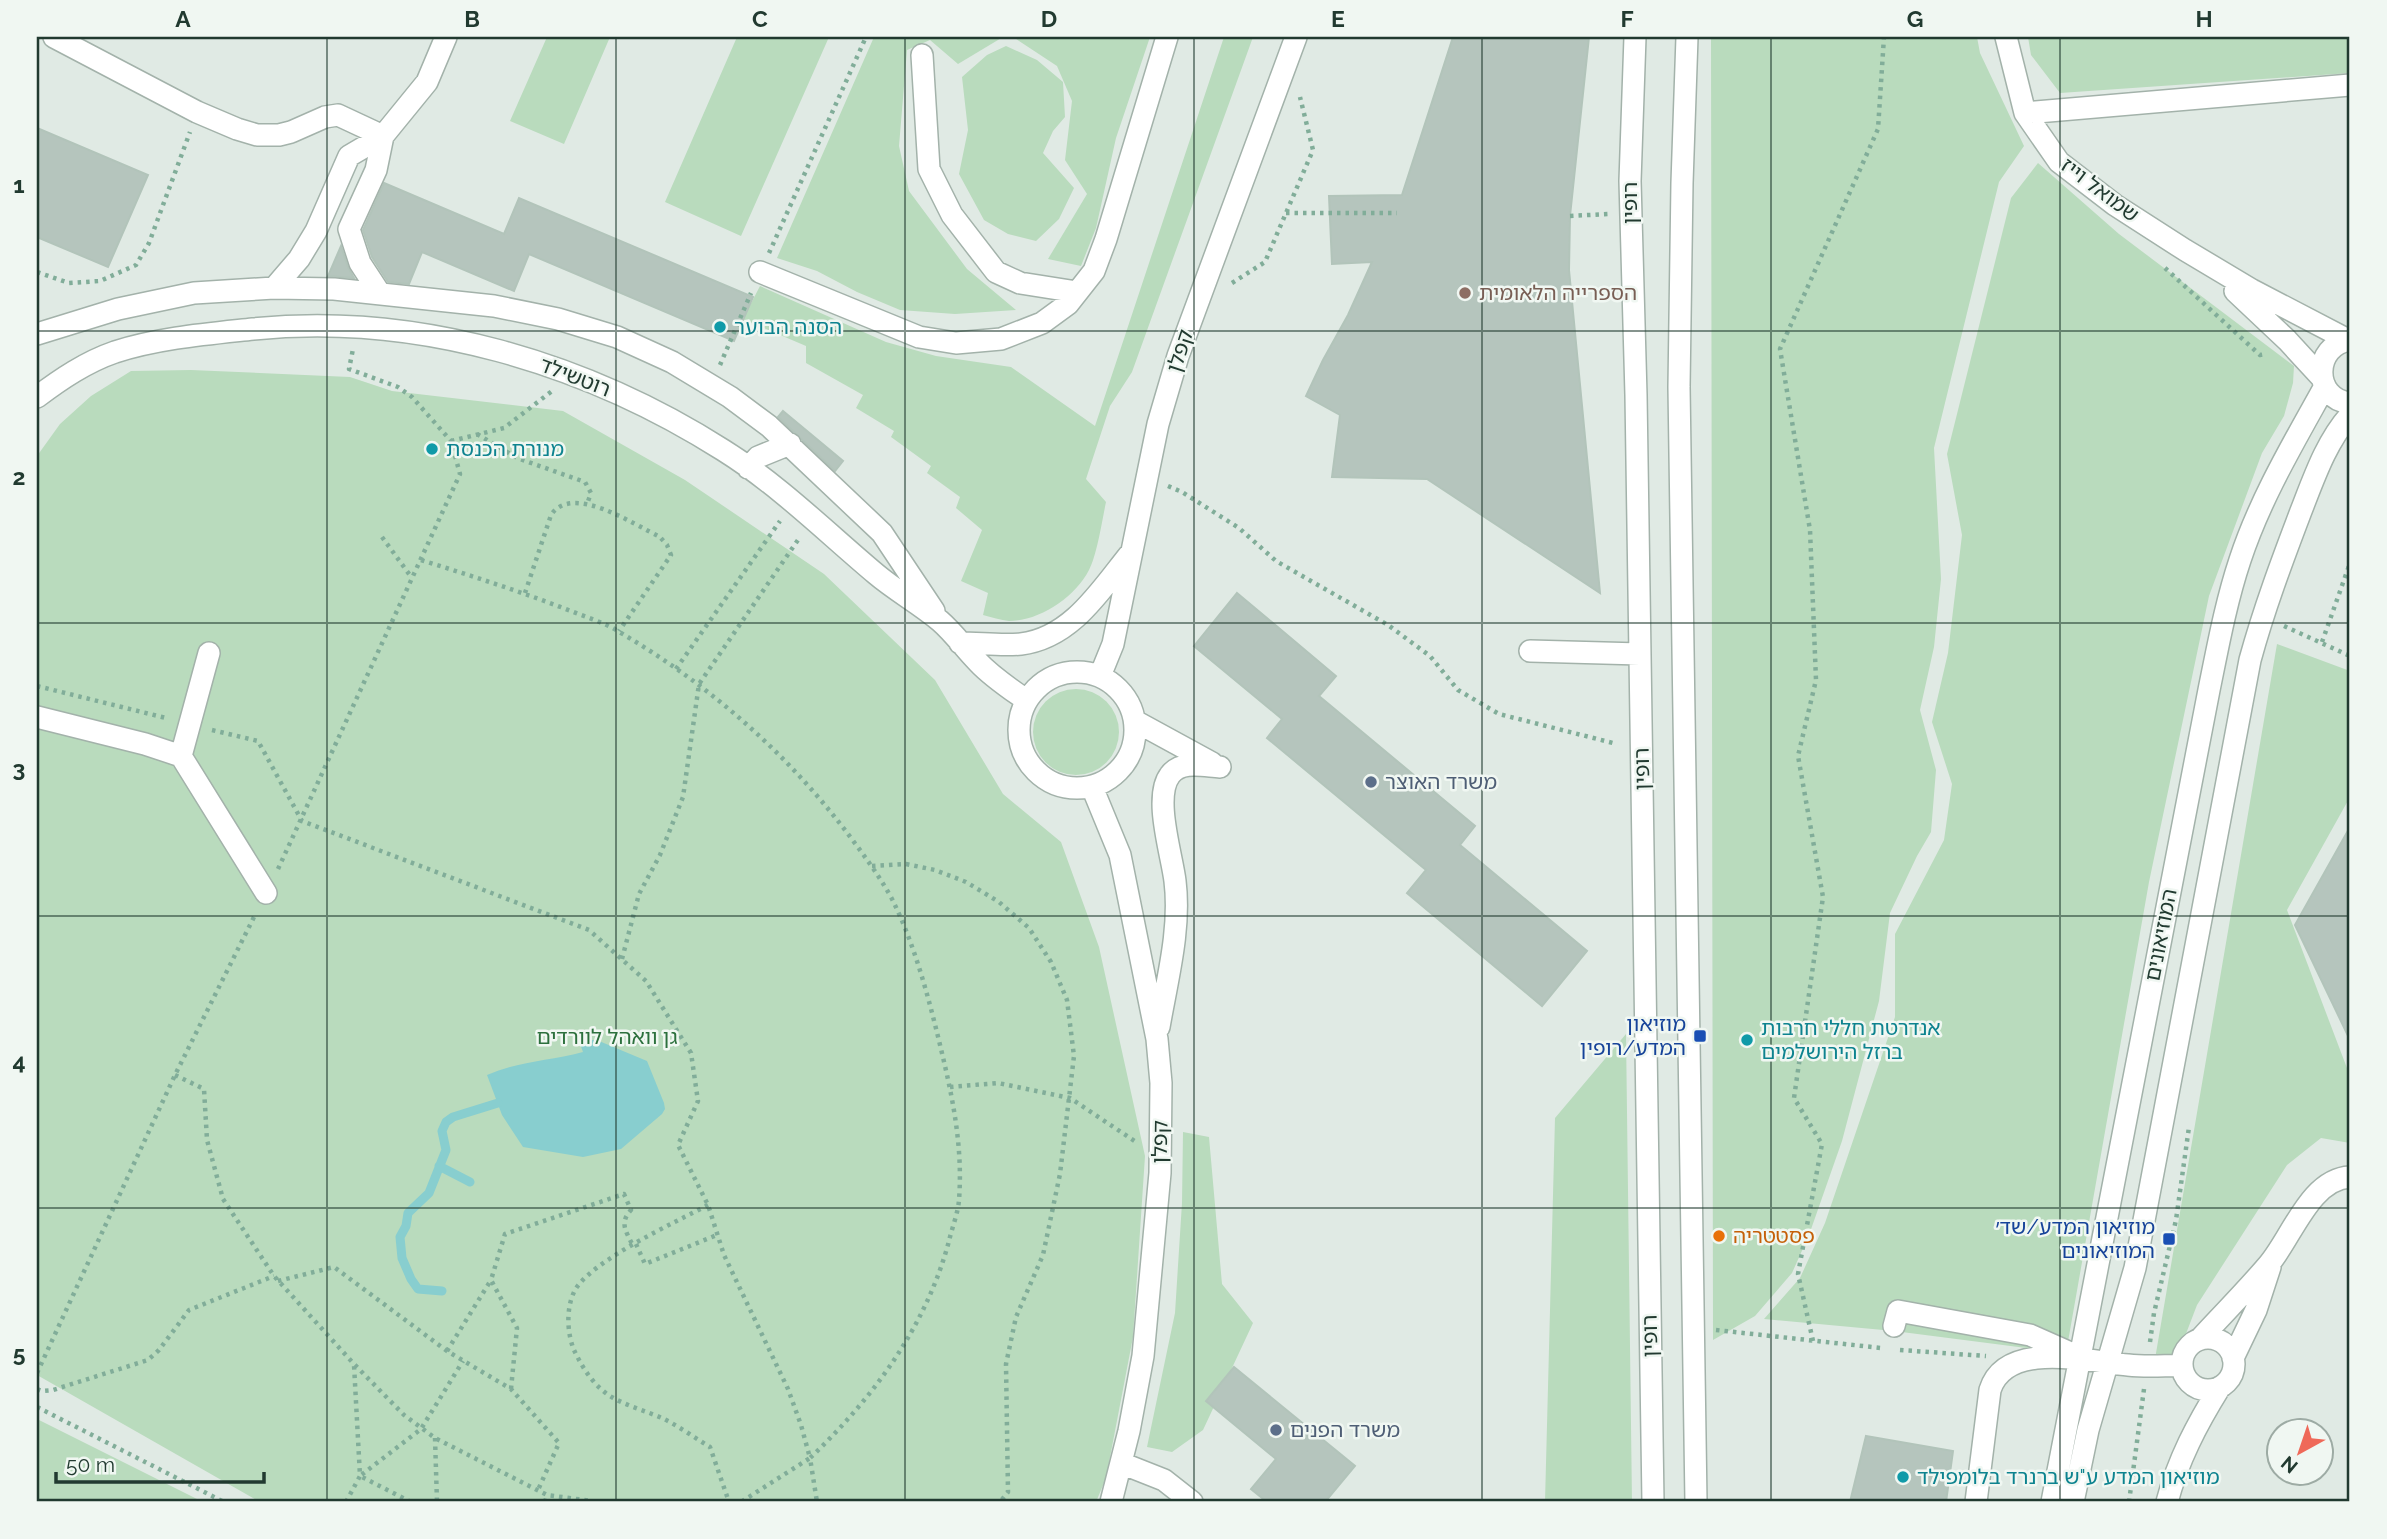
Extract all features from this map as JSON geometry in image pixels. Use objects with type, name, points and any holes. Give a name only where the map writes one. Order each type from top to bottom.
[{"type":"street","points":[[54,37],[197,112],[237,129],[257,135],[292,132],[325,117],[338,115],[383,136]]},
{"type":"street","points":[[274,288],[299,259],[316,231],[349,156],[383,136],[426,82],[446,37]]},
{"type":"street","points":[[760,272],[919,337],[956,343],[1000,339],[1042,323],[1068,304],[1094,271],[1167,37]]},
{"type":"street","name":"רופין","points":[[1635,37],[1630,212],[1637,409],[1653,1502]]},
{"type":"street","name":"רופין","points":[[1688,37],[1681,196],[1679,387],[1696,1502]]},
{"type":"street","name":"שמואל וייז","points":[[2006,37],[2025,113],[2059,162],[2115,205],[2185,250],[2252,290],[2349,340]]},
{"type":"street","name":"קפלן","points":[[1100,676],[1113,644],[1158,424],[1178,356],[1293,45]]},
{"type":"street","points":[[922,55],[929,169],[952,215],[996,272],[1020,283],[1077,292]]},
{"type":"street","points":[[2025,113],[2350,85]]},
{"type":"street","points":[[379,292],[360,263],[349,229],[376,170],[383,136]]},
{"type":"street","points":[[316,231],[349,229]]},
{"type":"street","name":"שמואל וייז","points":[[2185,250],[2241,296],[2323,381],[2337,400],[2350,403]]},
{"type":"street","points":[[38,332],[161,299],[194,293],[274,288],[379,292],[494,306],[558,319],[617,337],[672,362],[712,385],[789,444],[882,533],[941,621]]},
{"type":"street","name":"רוטשילד","points":[[37,397],[83,366],[115,352],[181,337],[278,327],[410,332],[481,347],[562,371],[632,399],[670,419],[748,468],[813,519],[876,575],[941,621],[995,679],[1026,700]]},
{"type":"street","name":"המוזיאונים","points":[[2052,1502],[2227,608],[2240,559],[2260,510],[2323,381],[2325,356],[2339,342],[2349,340]]},
{"type":"street","name":"המוזיאונים","points":[[2073,1502],[2088,1430],[2135,1268],[2239,713],[2262,618],[2325,452],[2350,415]]},
{"type":"street","points":[[748,468],[758,457],[789,444]]},
{"type":"street","points":[[960,643],[1021,644],[1056,633],[1077,617],[1132,550]]},
{"type":"street","points":[[1530,651],[1640,654]]},
{"type":"street","points":[[181,756],[209,653]]},
{"type":"street","points":[[1084,672],[1100,676],[1123,694],[1135,721],[1135,738],[1130,755],[1121,769],[1092,787],[1074,789],[1043,778],[1030,765],[1022,750],[1018,733],[1026,700],[1037,687],[1059,675],[1084,672]]},
{"type":"street","points":[[37,717],[145,744],[181,756],[266,893]]},
{"type":"street","points":[[1135,721],[1220,767],[1189,764],[1175,769],[1167,778],[1163,796],[1177,912],[1157,1039]]},
{"type":"street","name":"קפלן","points":[[1092,787],[1120,855],[1157,1039],[1161,1083],[1160,1158],[1143,1356],[1129,1431],[1111,1502]]},
{"type":"street","points":[[2220,1387],[2203,1390],[2188,1381],[2182,1365],[2186,1349],[2200,1339],[2272,1261],[2301,1214],[2323,1188],[2337,1178],[2350,1177]]},
{"type":"street","points":[[2167,1502],[2187,1443],[2220,1387],[2231,1375],[2234,1358],[2256,1310],[2272,1261]]},
{"type":"street","points":[[1894,1326],[1898,1311],[2006,1329],[2030,1335],[2080,1358]]},
{"type":"street","points":[[2200,1339],[2217,1340],[2224,1344],[2234,1358]]},
{"type":"street","points":[[1976,1502],[1990,1390],[1996,1376],[2008,1366],[2025,1360],[2080,1358],[2147,1366],[2182,1365]]},
{"type":"street","points":[[1121,1462],[1164,1479],[1192,1502]]},
{"type":"path","points":[[712,385],[866,37]]},
{"type":"path","points":[[1813,1341],[1798,1274],[1822,1144],[1794,1098],[1823,897],[1798,756],[1816,680],[1810,530],[1780,349],[1878,130],[1884,37]]},
{"type":"path","points":[[1230,284],[1265,262],[1313,150],[1293,45]]},
{"type":"path","points":[[37,272],[69,283],[100,281],[136,265],[149,243],[197,112]]},
{"type":"path","points":[[1570,216],[1630,212]]},
{"type":"path","points":[[1286,213],[1396,213]]},
{"type":"path","points":[[37,1372],[175,1075],[302,821],[460,474],[451,441],[412,397],[398,387],[349,369],[357,328]]},
{"type":"path","points":[[451,441],[504,428],[552,391]]},
{"type":"path","points":[[477,434],[517,458],[584,482],[591,493],[587,504]]},
{"type":"path","points":[[1147,478],[1182,492],[1239,528],[1276,561],[1388,625],[1430,656],[1458,690],[1499,714],[1642,750]]},
{"type":"path","points":[[525,593],[551,515],[557,507],[565,503],[587,504],[660,537],[671,555],[619,631]]},
{"type":"path","points":[[676,669],[793,503]]},
{"type":"path","points":[[622,959],[639,894],[660,855],[683,797],[699,684],[813,519]]},
{"type":"path","points":[[382,537],[412,579]]},
{"type":"path","points":[[421,560],[525,593],[619,631],[733,710],[793,769],[872,866],[892,899],[910,943],[934,1019],[958,1133],[959,1202],[935,1283],[913,1330],[881,1381],[832,1438],[810,1458],[741,1502]]},
{"type":"path","points":[[2322,642],[2350,564]]},
{"type":"path","points":[[2262,618],[2350,656]]},
{"type":"path","points":[[37,686],[146,713]]},
{"type":"path","points":[[261,747],[302,821],[589,930],[646,981],[691,1053],[698,1101],[678,1145],[708,1205],[724,1255],[788,1389],[802,1425],[817,1502]]},
{"type":"path","points":[[872,866],[906,864],[935,870],[966,882],[999,902],[1029,928],[1051,962],[1067,1000],[1074,1056],[1060,1174],[1043,1255],[1016,1317],[1006,1364],[1008,1492],[1000,1502]]},
{"type":"path","points":[[175,1075],[204,1089],[207,1140],[223,1199],[276,1278],[354,1364],[421,1429],[435,1438],[547,1495],[599,1502]]},
{"type":"path","points":[[950,1087],[998,1083],[1070,1098],[1160,1158]]},
{"type":"path","points":[[2129,1502],[2154,1313],[2176,1220],[2191,1116]]},
{"type":"path","points":[[447,1351],[491,1280],[505,1234],[624,1194],[631,1210],[624,1217],[623,1225],[645,1264],[718,1235]]},
{"type":"path","points":[[708,1205],[587,1274],[573,1292],[568,1315],[570,1340],[580,1363],[592,1380],[610,1396],[666,1420],[710,1447],[729,1502]]},
{"type":"path","points":[[39,1390],[53,1390],[148,1360],[159,1350],[189,1310],[276,1278],[334,1267],[447,1351],[511,1389],[559,1443],[538,1490]]},
{"type":"path","points":[[491,1280],[517,1328],[511,1389]]},
{"type":"path","points":[[1693,1328],[1914,1352],[1995,1356]]},
{"type":"path","points":[[346,1502],[360,1476],[421,1429],[463,1361]]},
{"type":"path","points":[[354,1364],[360,1476]]},
{"type":"path","points":[[37,1407],[225,1502]]},
{"type":"path","points":[[435,1438],[437,1502]]},
{"type":"path","points":[[360,1476],[411,1502]]},
{"type":"path","points":[[545,1502],[547,1495]]},
{"type":"green space","points":[[547,37],[610,37],[564,144],[510,121]]},
{"type":"green space","points":[[737,37],[829,37],[741,236],[665,202]]},
{"type":"green space","points":[[874,37],[1003,37],[958,64],[930,40],[907,50],[899,146],[909,191],[967,269],[1016,310],[955,314],[900,310],[817,271],[777,258]]},
{"type":"green space","points":[[1013,37],[1150,37],[1116,138],[1096,228],[1081,266],[1048,259],[1087,194],[1065,160],[1072,101],[1057,66]]},
{"type":"green space","points":[[1224,37],[1253,37],[1132,372],[1110,406],[1086,479],[1106,502],[1092,564],[1083,580],[1066,598],[1044,612],[1033,617],[1009,621],[983,615],[988,593],[961,581],[982,530],[956,508],[960,497],[927,473],[931,466],[891,437],[894,431],[856,408],[863,395],[806,363],[806,346],[743,319],[760,286],[886,342],[936,356],[1011,367],[1095,426]]},
{"type":"green space","points":[[1711,37],[1977,37],[1980,53],[2024,146],[1999,182],[1934,448],[1941,579],[1934,647],[1920,710],[1936,770],[1931,832],[1890,913],[1879,1001],[1842,1141],[1809,1235],[1792,1273],[1755,1316],[1713,1340]]},
{"type":"green space","points":[[2028,37],[2350,37],[2350,73],[2060,93],[2031,55]]},
{"type":"green space","points":[[1006,46],[1037,60],[1063,82],[1065,117],[1053,131],[1043,153],[1074,188],[1059,219],[1036,241],[1008,234],[984,220],[959,174],[968,130],[962,77],[987,55]]},
{"type":"green space","points":[[2038,163],[2119,234],[2294,366],[2293,383],[2284,416],[2262,453],[2209,596],[2149,882],[2066,1353],[1894,1331],[1764,1319],[1800,1278],[1825,1223],[1895,1017],[1895,934],[1944,840],[1952,784],[1932,722],[1948,653],[1962,535],[1947,454],[2011,198]]},
{"type":"green space","name":"גן וואהל לוורדים","points":[[191,370],[350,377],[392,391],[563,411],[685,480],[824,574],[935,680],[1003,794],[1061,842],[1099,947],[1145,1156],[1133,1337],[1106,1478],[1096,1502],[260,1502],[37,1375],[37,456],[60,424],[91,396],[131,371]]},
{"type":"green space","points":[[2277,644],[2350,671],[2350,797],[2287,910],[2350,1076],[2350,1143],[2321,1138],[2287,1165],[2197,1305],[2174,1365],[2155,1359]]},
{"type":"green space","points":[[1068,689],[1084,689],[1107,701],[1116,715],[1119,732],[1116,749],[1107,763],[1084,775],[1068,775],[1052,768],[1040,756],[1033,740],[1033,724],[1040,708],[1052,696]]},
{"type":"green space","points":[[1626,1034],[1632,1502],[1545,1502],[1555,1118]]},
{"type":"green space","points":[[1183,1132],[1209,1137],[1222,1284],[1253,1323],[1203,1430],[1172,1452],[1147,1447],[1175,1313],[1182,1203]]},
{"type":"green space","points":[[37,1419],[203,1502],[37,1502]]},
{"type":"water","points":[[579,1041],[599,1041],[647,1061],[665,1109],[621,1149],[583,1157],[523,1147],[502,1115],[487,1075],[522,1064],[583,1052]]},
{"type":"building","name":"הספרייה הלאומית","points":[[1453,37],[1589,37],[1570,216],[1569,270],[1600,593],[1427,479],[1332,477],[1340,415],[1306,396],[1372,262],[1332,264],[1329,196],[1402,195]]},
{"type":"building","points":[[37,128],[148,175],[108,267],[37,237]]},
{"type":"building","points":[[384,183],[504,234],[519,198],[753,297],[734,341],[529,254],[514,291],[422,252],[409,284],[388,282],[372,257],[363,230]]},
{"type":"building","points":[[341,246],[348,267],[354,278],[328,276]]},
{"type":"building","points":[[783,411],[843,461],[835,471],[778,417]]},
{"type":"building","name":"משרד האוצר","points":[[1237,593],[1336,676],[1319,696],[1475,826],[1460,845],[1587,951],[1542,1006],[1407,893],[1426,870],[1267,738],[1282,719],[1194,646]]},
{"type":"building","points":[[2350,827],[2350,1040],[2295,925]]},
{"type":"building","name":"משרד הפנים","points":[[1234,1367],[1355,1466],[1325,1502],[1267,1502],[1251,1489],[1276,1459],[1206,1401]]},
{"type":"building","name":"מוזיאון המדע ע\"ש ברנרד בלומפילד","points":[[1866,1436],[1953,1451],[1946,1502],[1850,1502]]},
{"type":"waterway","points":[[442,1291],[418,1289],[402,1258],[400,1237],[406,1226],[408,1213],[429,1193],[446,1150],[442,1131],[446,1122],[453,1117],[498,1103]]},
{"type":"waterway","points":[[439,1166],[470,1182]]},
{"type":"place","name":"הספרייה הלאומית","points":[[1465,293]]},
{"type":"place","name":"הסנה הבוער","points":[[720,327]]},
{"type":"place","name":"מנורת הכנסת","points":[[432,449]]},
{"type":"place","name":"משרד האוצר","points":[[1371,782]]},
{"type":"place","name":"מוזיאון המדע/רופין","points":[[1700,1036]]},
{"type":"place","name":"אנדרטת חללי חרבות ברזל הירושלמים","points":[[1747,1040]]},
{"type":"place","name":"פסטטריה","points":[[1719,1236]]},
{"type":"place","name":"מוזיאון המדע/שד׳ המוזיאונים","points":[[2169,1239]]},
{"type":"place","name":"משרד הפנים","points":[[1276,1430]]},
{"type":"place","name":"מוזיאון המדע ע\"ש ברנרד בלומפילד","points":[[1903,1477]]}]
